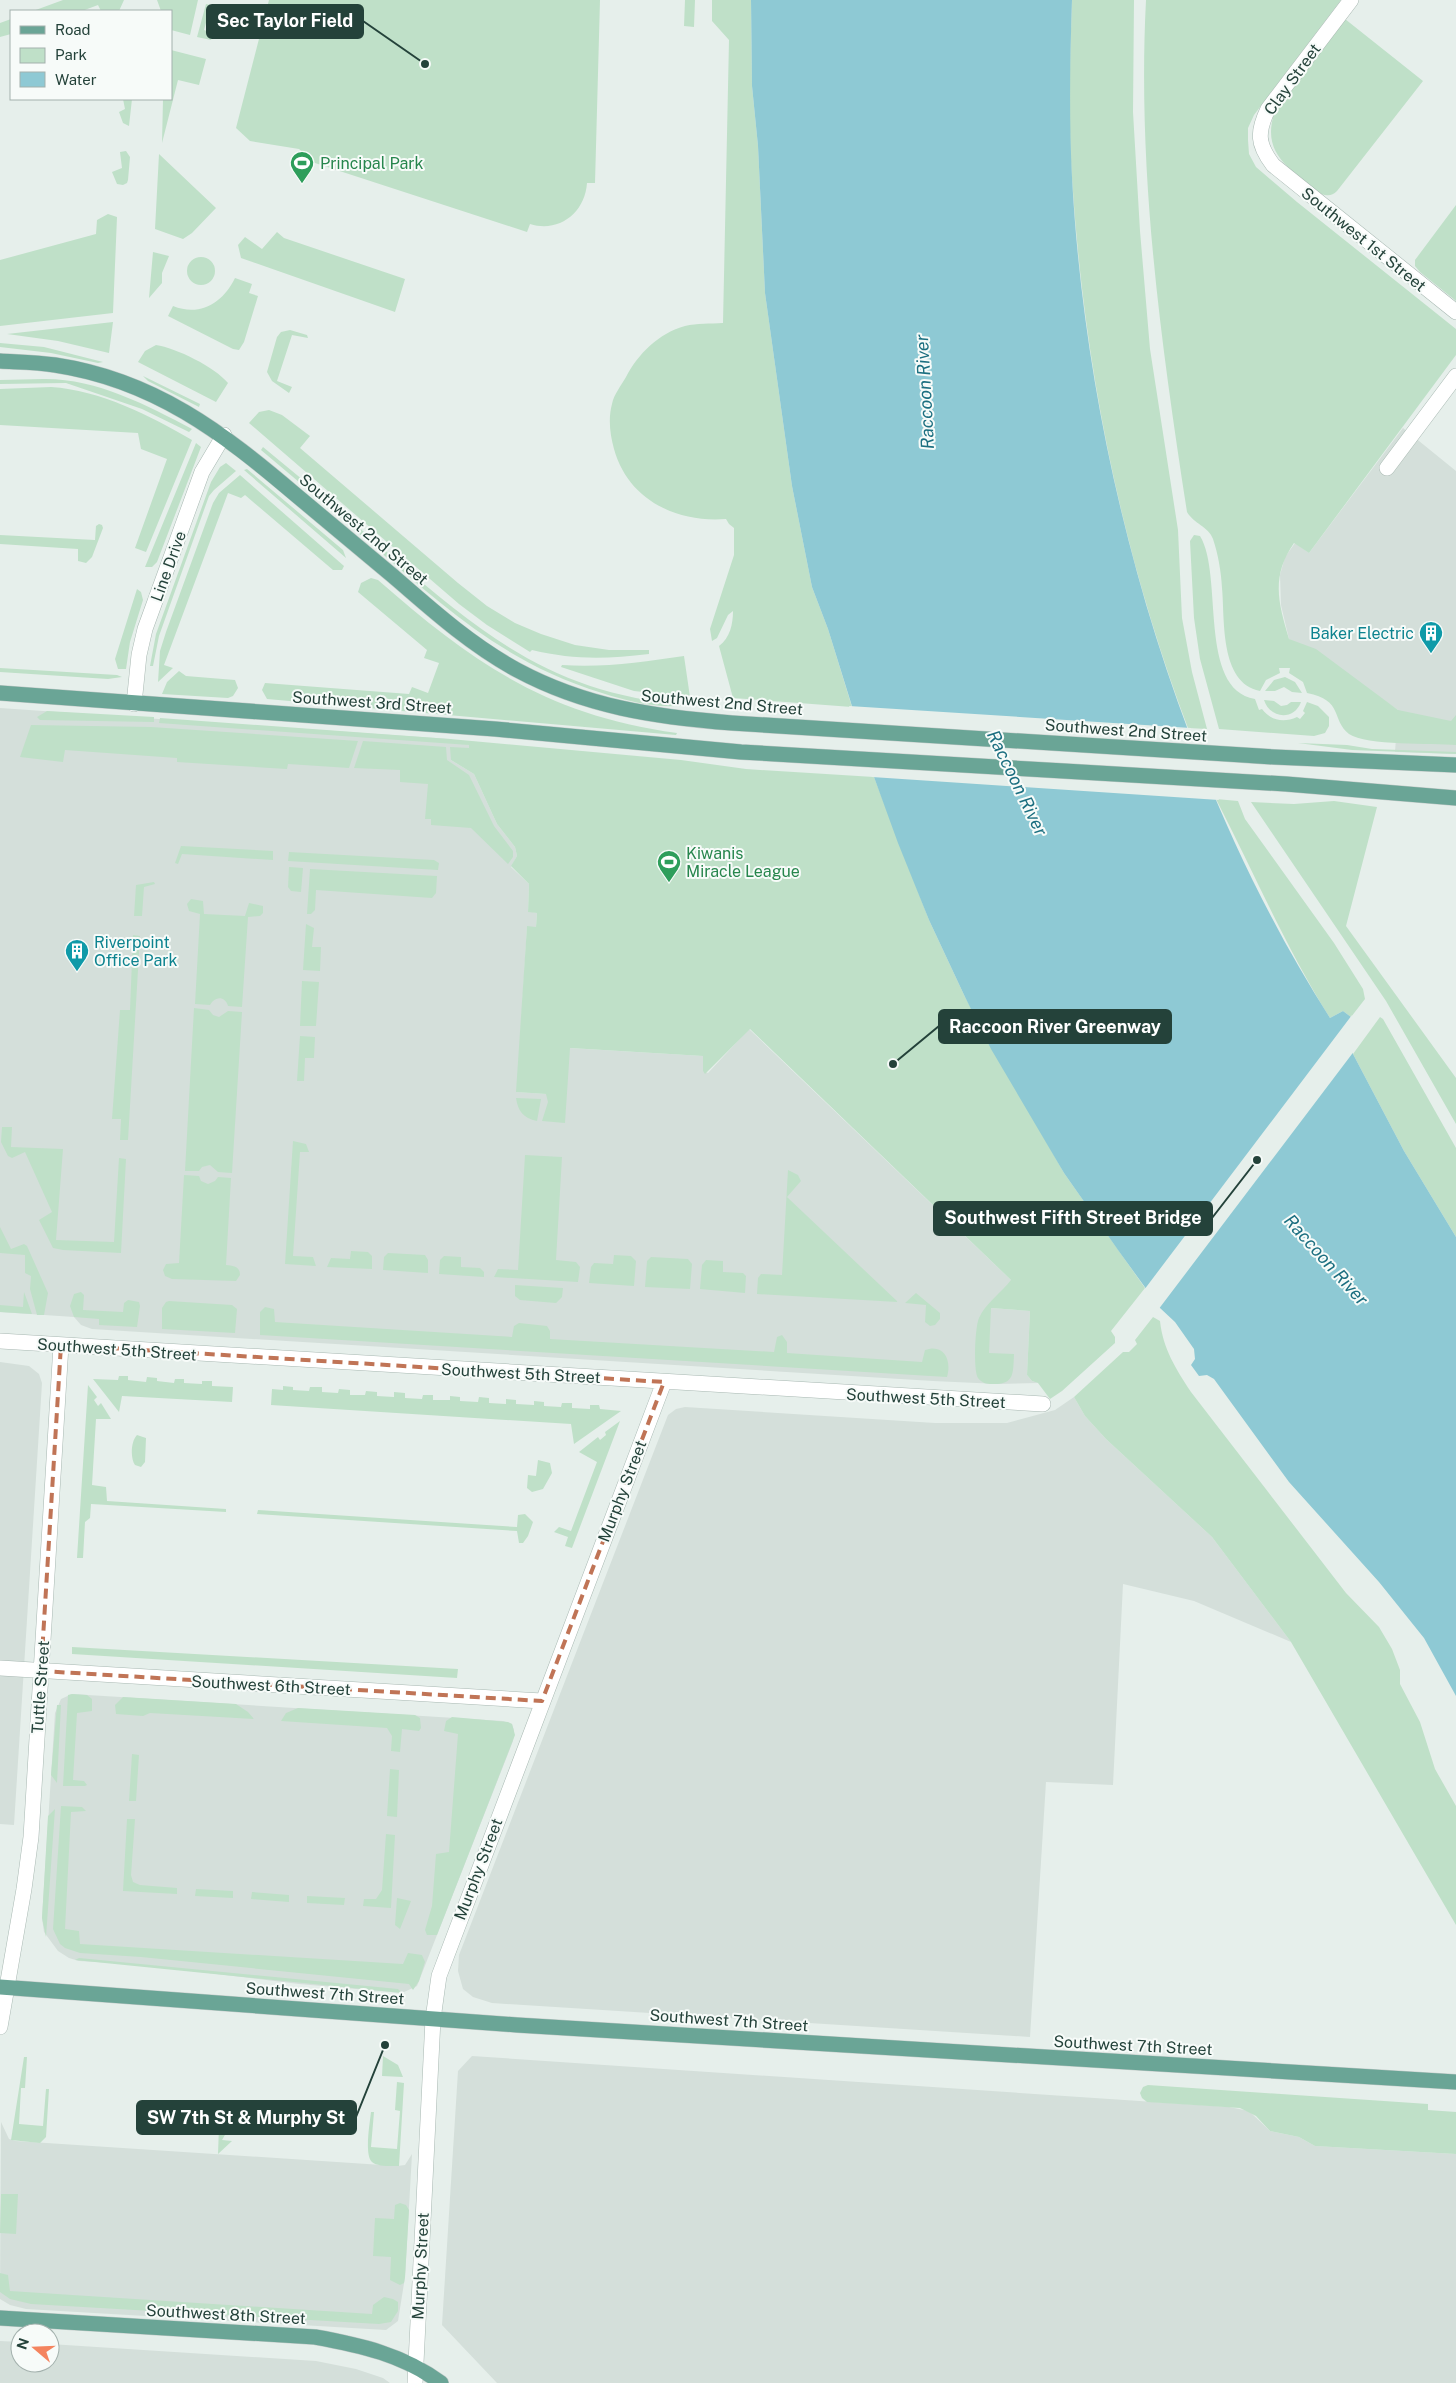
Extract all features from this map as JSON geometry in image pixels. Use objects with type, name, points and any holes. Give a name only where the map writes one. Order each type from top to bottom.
[{"type":"main road","name":"Southwest 2nd Street","points":[[0,361],[54,365],[121,383],[176,406],[224,435],[432,610],[482,649],[518,670],[591,702],[627,711],[678,719],[732,723],[1274,757],[1456,765]]},
{"type":"main road","name":"Southwest 3rd Street","points":[[0,693],[495,729],[741,752],[1286,784],[1456,798]]},
{"type":"main road","name":"Southwest 7th Street","points":[[4,1987],[433,2019],[1456,2082]]},
{"type":"main road","name":"Southwest 8th Street","points":[[0,2318],[315,2337],[373,2350],[416,2366],[441,2383]]},
{"type":"street","name":"Clay Street","points":[[1272,165],[1261,147],[1260,136],[1268,108],[1351,0]]},
{"type":"street","name":"Southwest 1st Street","points":[[1272,165],[1456,312]]},
{"type":"street","points":[[1388,468],[1456,376]]},
{"type":"street","name":"Line Drive","points":[[134,704],[139,655],[145,629],[202,472],[224,435]]},
{"type":"street","name":"Southwest 5th Street","points":[[0,1341],[1043,1404]]},
{"type":"street","name":"Tuttle Street","points":[[0,2027],[4,1987],[24,1889],[31,1837],[61,1345]]},
{"type":"street","name":"Murphy Street","points":[[415,2383],[433,2019],[443,1962],[664,1382]]},
{"type":"street","name":"Southwest 6th Street","points":[[0,1668],[542,1701]]},
{"type":"highlighted area","points":[[61,1345],[664,1382],[542,1701],[41,1671]]},
{"type":"shaded area","points":[[1403,428],[1456,471],[1456,754],[1395,752],[1398,710],[1289,639],[1281,605],[1280,575],[1285,557],[1295,543],[1309,553]]},
{"type":"shaded area","points":[[0,708],[450,739],[469,745],[469,748],[451,760],[474,774],[497,824],[515,847],[517,856],[511,867],[529,884],[528,911],[537,913],[536,927],[527,927],[517,1092],[546,1094],[569,1048],[703,1056],[703,1071],[708,1073],[749,1029],[1012,1281],[990,1305],[991,1308],[1030,1311],[1027,1375],[1032,1381],[1038,1383],[999,1384],[933,1381],[92,1329],[81,1325],[74,1317],[0,1312]]},
{"type":"shaded area","points":[[0,1362],[29,1366],[39,1374],[42,1383],[14,1825],[0,1824]]},
{"type":"shaded area","points":[[1074,1397],[1085,1416],[1106,1439],[1212,1537],[1291,1642],[1194,1601],[1123,1584],[1113,1785],[1046,1782],[1030,2037],[492,2003],[473,1997],[463,1989],[458,1971],[459,1955],[668,1415],[676,1409],[685,1407],[935,1423],[1007,1423],[1055,1410]]},
{"type":"shaded area","points":[[72,1694],[503,1721],[512,1724],[514,1730],[513,1741],[417,1986],[402,1993],[299,1984],[134,1964],[79,1961],[69,1958],[58,1951],[44,1932],[42,1918],[55,1713],[61,1699]]},
{"type":"shaded area","points":[[472,2056],[1229,2107],[1249,2111],[1270,2131],[1299,2137],[1315,2146],[1456,2154],[1456,2383],[497,2383],[442,2325],[458,2071]]},
{"type":"shaded area","points":[[1,2122],[9,2139],[16,2141],[397,2166],[405,2165],[412,2154],[405,2277],[398,2321],[386,2330],[26,2309],[10,2305],[0,2299]]},
{"type":"shaded area","points":[[0,2341],[10,2342],[10,2373],[60,2373],[60,2345],[316,2361],[356,2369],[383,2378],[390,2383],[0,2383]]},
{"type":"green space","points":[[63,0],[124,0],[119,10],[100,10],[98,5],[85,10],[36,10]]},
{"type":"green space","points":[[157,0],[198,0],[190,35],[172,30],[172,10],[161,10]]},
{"type":"green space","points":[[269,0],[600,0],[595,183],[587,183],[581,203],[576,212],[569,218],[551,226],[530,224],[527,232],[315,163],[299,149],[250,141],[236,128]]},
{"type":"green space","points":[[685,0],[695,0],[694,27],[684,26]]},
{"type":"green space","points":[[712,0],[751,0],[752,86],[758,146],[765,293],[792,486],[812,587],[828,629],[852,707],[733,698],[719,646],[726,639],[730,630],[733,611],[728,615],[717,638],[712,641],[710,629],[734,555],[734,528],[726,519],[690,517],[673,512],[657,505],[643,495],[621,467],[611,438],[610,421],[613,400],[631,368],[643,353],[658,339],[675,329],[694,324],[723,323],[729,40],[712,21]]},
{"type":"green space","points":[[1072,0],[1134,0],[1133,112],[1140,231],[1150,349],[1178,530],[1182,618],[1192,672],[1207,729],[1188,728],[1164,661],[1143,594],[1125,526],[1096,388],[1078,248],[1072,178],[1070,67]]},
{"type":"green space","points":[[1146,0],[1341,0],[1254,115],[1248,128],[1249,154],[1256,167],[1297,202],[1456,329],[1456,355],[1309,553],[1294,543],[1287,555],[1279,578],[1280,601],[1289,639],[1316,649],[1398,710],[1451,721],[1456,715],[1456,745],[1384,742],[1358,738],[1349,734],[1344,729],[1332,705],[1327,700],[1307,693],[1303,682],[1289,673],[1290,668],[1279,668],[1280,673],[1266,680],[1260,691],[1247,686],[1237,676],[1231,663],[1225,632],[1222,582],[1218,557],[1211,535],[1187,512],[1168,385],[1153,257],[1148,193],[1144,64]]},
{"type":"green space","points":[[206,4],[211,5],[204,30],[213,33],[211,40],[197,37]]},
{"type":"green space","points":[[10,19],[10,34],[0,37],[0,23]]},
{"type":"green space","points":[[1345,19],[1423,81],[1337,191],[1332,195],[1326,195],[1321,194],[1282,161],[1272,141],[1271,129],[1274,114]]},
{"type":"green space","points":[[172,50],[206,59],[199,85],[178,80],[162,143],[163,100],[172,100]]},
{"type":"green space","points":[[123,100],[132,100],[129,126],[123,123],[119,112],[125,109]]},
{"type":"green space","points":[[126,151],[130,157],[128,180],[123,185],[117,184],[112,172],[122,168],[120,152]]},
{"type":"green space","points":[[159,154],[216,208],[192,233],[183,239],[155,229]]},
{"type":"green space","points":[[1456,205],[1456,301],[1420,272],[1415,266],[1415,260]]},
{"type":"green space","points":[[108,214],[117,217],[113,313],[0,326],[0,260],[96,234],[97,220]]},
{"type":"green space","points":[[277,232],[284,238],[405,279],[395,312],[241,258],[238,245],[245,237],[262,249]]},
{"type":"green space","points":[[153,252],[169,256],[162,273],[162,283],[149,298]]},
{"type":"green space","points":[[201,257],[211,261],[215,271],[211,281],[201,285],[191,281],[187,271],[191,261]]},
{"type":"green space","points":[[235,278],[252,284],[249,293],[258,296],[244,342],[239,350],[233,349],[168,316],[173,306],[192,310],[210,306],[224,294]]},
{"type":"green space","points":[[113,322],[109,353],[58,341],[7,334]]},
{"type":"green space","points":[[290,330],[307,335],[308,338],[292,335],[277,381],[292,387],[289,393],[272,381],[267,372],[277,337],[281,332]]},
{"type":"green space","points":[[0,343],[44,347],[103,362],[98,363],[51,353],[0,347]]},
{"type":"green space","points":[[156,345],[195,359],[222,377],[228,383],[216,402],[138,362],[145,351]]},
{"type":"green space","points":[[143,376],[200,404],[199,407],[148,381]]},
{"type":"green space","points":[[43,379],[82,383],[101,388],[139,402],[192,429],[189,432],[142,409],[66,383],[0,384],[0,380]]},
{"type":"green space","points":[[51,387],[88,393],[125,406],[160,422],[192,440],[146,552],[135,548],[167,459],[141,449],[138,433],[0,425],[0,389]]},
{"type":"green space","points":[[269,410],[282,415],[310,436],[300,448],[487,606],[515,623],[575,645],[609,650],[649,650],[649,654],[590,658],[562,656],[532,650],[530,652],[487,625],[459,604],[249,423],[259,412]]},
{"type":"green space","points":[[196,443],[201,447],[157,562],[152,567],[145,567]]},
{"type":"green space","points":[[263,447],[462,615],[528,659],[564,676],[601,689],[642,699],[688,705],[655,705],[613,696],[567,680],[535,666],[505,649],[451,612],[261,450]]},
{"type":"green space","points":[[226,463],[236,471],[209,496],[159,636],[153,666],[150,666],[156,634],[211,482],[220,467]]},
{"type":"green space","points":[[247,469],[343,550],[346,558],[244,470]]},
{"type":"green space","points":[[240,475],[344,566],[342,570],[333,570],[245,495],[241,498],[228,493],[164,665],[173,668],[158,682],[160,651],[213,503],[219,493]]},
{"type":"green space","points":[[99,524],[103,528],[92,557],[86,563],[78,561],[78,549],[0,544],[0,535],[95,540],[96,526]]},
{"type":"green space","points":[[1194,535],[1200,536],[1207,554],[1218,653],[1225,675],[1237,691],[1255,699],[1259,710],[1262,709],[1269,716],[1278,720],[1297,717],[1300,719],[1305,713],[1303,711],[1307,702],[1318,706],[1329,717],[1329,726],[1325,733],[1314,736],[1219,729],[1200,659],[1194,618],[1190,541]]},
{"type":"green space","points":[[371,578],[378,580],[447,637],[481,661],[515,681],[551,699],[589,713],[631,725],[677,733],[676,735],[267,699],[262,690],[265,683],[409,694],[412,687],[428,693],[439,663],[424,658],[427,650],[358,592],[361,583]]},
{"type":"green space","points":[[137,589],[141,592],[143,600],[130,642],[126,669],[118,669],[115,659]]},
{"type":"green space","points":[[684,656],[690,697],[634,691],[561,667],[562,665],[593,666],[623,664]]},
{"type":"green space","points":[[0,668],[117,675],[122,677],[108,679],[0,672]]},
{"type":"green space","points":[[179,671],[186,676],[235,680],[238,688],[233,696],[228,698],[162,694],[167,682]]},
{"type":"green space","points":[[1285,677],[1295,682],[1302,693],[1292,692],[1284,687],[1275,691],[1265,691],[1274,680]]},
{"type":"green space","points":[[1264,700],[1274,701],[1281,706],[1291,702],[1301,702],[1293,712],[1288,715],[1282,715],[1271,711]]},
{"type":"green space","points":[[47,711],[154,717],[154,722],[40,720],[37,717]]},
{"type":"green space","points":[[160,718],[450,739],[681,760],[746,769],[874,777],[929,920],[965,997],[1064,1173],[1145,1288],[1111,1331],[1115,1337],[1115,1343],[1062,1391],[1050,1399],[1038,1383],[1032,1381],[1027,1375],[1030,1311],[991,1308],[989,1353],[1014,1354],[1013,1372],[1009,1380],[1000,1384],[990,1384],[981,1381],[976,1374],[975,1367],[976,1330],[979,1318],[985,1308],[1011,1280],[750,1029],[705,1074],[703,1071],[703,1056],[570,1048],[565,1123],[542,1121],[548,1102],[546,1094],[516,1092],[527,926],[536,927],[537,913],[528,912],[529,884],[511,866],[517,856],[515,847],[497,824],[474,774],[451,760],[450,747],[469,748],[469,745],[159,723]]},
{"type":"green space","points":[[31,725],[151,727],[358,741],[349,768],[288,764],[287,769],[177,762],[177,758],[65,750],[63,762],[20,757]]},
{"type":"green space","points":[[363,741],[446,747],[447,760],[469,775],[494,826],[513,851],[513,857],[508,864],[471,828],[431,825],[431,819],[425,819],[428,784],[400,782],[400,770],[354,768]]},
{"type":"green space","points":[[1298,743],[1347,745],[1372,749],[1456,752],[1456,754],[1352,750]]},
{"type":"green space","points":[[1216,799],[1238,801],[1245,819],[1334,943],[1363,989],[1365,999],[1351,1017],[1343,1011],[1330,1018],[1299,965]]},
{"type":"green space","points":[[1334,801],[1377,807],[1346,926],[1456,1078],[1456,1124],[1386,1001],[1251,802],[1294,804]]},
{"type":"green space","points":[[181,846],[273,851],[273,860],[182,854],[178,864],[175,863]]},
{"type":"green space","points":[[289,852],[434,860],[439,863],[438,870],[288,861]]},
{"type":"green space","points":[[289,867],[303,868],[301,892],[291,891],[288,887]]},
{"type":"green space","points":[[310,869],[437,876],[436,893],[432,898],[316,890],[315,910],[311,914],[307,914]]},
{"type":"green space","points":[[154,882],[155,884],[144,887],[142,916],[134,916],[136,885]]},
{"type":"green space","points":[[191,899],[203,901],[204,914],[245,916],[249,903],[263,906],[263,913],[260,916],[248,917],[242,1007],[228,1006],[225,1000],[220,998],[214,1000],[210,1005],[195,1004],[200,914],[189,911],[187,904]]},
{"type":"green space","points":[[306,924],[314,928],[312,947],[321,947],[320,971],[303,970]]},
{"type":"green space","points":[[133,935],[140,936],[128,1140],[120,1140],[121,1119],[112,1119],[120,1010],[130,1010]]},
{"type":"green space","points":[[302,981],[319,982],[316,1026],[300,1026]]},
{"type":"green space","points":[[194,1008],[209,1010],[213,1015],[219,1017],[228,1011],[242,1012],[232,1173],[218,1172],[210,1165],[202,1167],[199,1171],[185,1171]]},
{"type":"green space","points":[[1380,1017],[1383,1019],[1456,1148],[1456,1237],[1404,1151],[1353,1054]]},
{"type":"green space","points":[[300,1036],[315,1037],[314,1058],[305,1058],[304,1081],[297,1081]]},
{"type":"green space","points":[[516,1098],[541,1099],[537,1121],[528,1118],[522,1113]]},
{"type":"green space","points":[[2,1127],[12,1127],[11,1147],[63,1149],[56,1240],[114,1242],[119,1158],[126,1159],[121,1253],[53,1248],[39,1220],[52,1212],[25,1152],[12,1158],[8,1156],[1,1142]]},
{"type":"green space","points":[[293,1141],[306,1144],[309,1152],[300,1152],[293,1256],[313,1257],[316,1266],[285,1264]]},
{"type":"green space","points":[[525,1155],[562,1157],[556,1260],[576,1262],[580,1267],[578,1282],[494,1277],[498,1269],[518,1270]]},
{"type":"green space","points":[[788,1170],[798,1175],[801,1181],[787,1197],[898,1302],[757,1294],[758,1278],[761,1274],[782,1275]]},
{"type":"green space","points":[[184,1175],[199,1176],[201,1181],[208,1184],[215,1181],[218,1177],[231,1178],[226,1265],[236,1267],[239,1270],[240,1275],[236,1281],[172,1279],[165,1276],[163,1270],[166,1264],[179,1263]]},
{"type":"green space","points":[[0,1227],[11,1249],[24,1244],[27,1246],[48,1293],[44,1315],[37,1315],[30,1289],[31,1276],[25,1273],[25,1255],[0,1253]]},
{"type":"green space","points":[[351,1251],[368,1252],[372,1256],[372,1269],[327,1267],[331,1258],[350,1259]]},
{"type":"green space","points":[[388,1253],[425,1255],[428,1260],[428,1273],[383,1270],[384,1257]]},
{"type":"green space","points":[[614,1255],[631,1256],[636,1261],[634,1286],[589,1283],[591,1267],[594,1263],[613,1264]]},
{"type":"green space","points":[[444,1256],[461,1257],[461,1267],[480,1268],[484,1272],[484,1277],[439,1274],[440,1260]]},
{"type":"green space","points":[[651,1257],[688,1259],[692,1264],[690,1289],[645,1287],[647,1261]]},
{"type":"green space","points":[[706,1260],[723,1261],[723,1272],[743,1273],[746,1276],[745,1293],[700,1289],[702,1265]]},
{"type":"green space","points":[[515,1285],[563,1288],[562,1297],[556,1303],[520,1300],[515,1296]]},
{"type":"green space","points":[[24,1292],[32,1314],[0,1312],[0,1305],[23,1307]]},
{"type":"green space","points":[[81,1292],[84,1295],[83,1310],[123,1312],[124,1303],[128,1300],[139,1302],[137,1327],[99,1325],[99,1319],[74,1317],[70,1306],[74,1294]]},
{"type":"green space","points":[[916,1293],[940,1313],[940,1319],[935,1325],[930,1326],[925,1322],[926,1305],[905,1303]]},
{"type":"green space","points":[[169,1301],[232,1305],[237,1309],[235,1333],[162,1329],[162,1308]]},
{"type":"green space","points":[[265,1307],[274,1309],[275,1322],[512,1337],[514,1326],[519,1323],[547,1326],[550,1331],[550,1339],[774,1352],[777,1337],[782,1335],[787,1342],[787,1353],[922,1362],[925,1350],[932,1348],[942,1351],[945,1355],[948,1371],[947,1377],[260,1335],[260,1312]]},
{"type":"green space","points":[[1153,1317],[1160,1321],[1167,1350],[1191,1392],[1346,1593],[1379,1627],[1392,1649],[1400,1670],[1400,1684],[1420,1722],[1435,1769],[1456,1806],[1456,1925],[1291,1642],[1212,1537],[1106,1439],[1085,1416],[1074,1397],[1123,1352],[1129,1352],[1137,1344],[1135,1340]]},
{"type":"green space","points":[[119,1376],[128,1376],[128,1380],[146,1382],[147,1377],[157,1378],[157,1381],[174,1383],[175,1379],[184,1379],[184,1383],[202,1384],[202,1381],[212,1381],[212,1386],[233,1387],[232,1402],[122,1396],[119,1412],[93,1379],[118,1380]]},
{"type":"green space","points":[[88,1385],[97,1397],[94,1400],[98,1406],[101,1403],[111,1419],[96,1419],[92,1485],[106,1487],[107,1501],[226,1509],[226,1512],[91,1504],[90,1518],[85,1522],[83,1558],[77,1558]]},
{"type":"green space","points":[[283,1386],[293,1387],[293,1390],[309,1391],[310,1387],[322,1387],[322,1392],[338,1393],[339,1389],[350,1390],[350,1395],[365,1395],[366,1391],[377,1392],[377,1396],[394,1397],[394,1392],[405,1393],[405,1398],[422,1399],[423,1395],[433,1395],[433,1400],[450,1400],[450,1396],[460,1397],[460,1401],[478,1402],[479,1397],[489,1398],[489,1403],[506,1404],[506,1399],[516,1400],[516,1404],[534,1405],[534,1401],[544,1402],[544,1406],[561,1407],[562,1403],[572,1403],[572,1408],[590,1409],[590,1405],[599,1405],[600,1409],[621,1411],[574,1444],[571,1424],[271,1405],[272,1389],[283,1390]]},
{"type":"green space","points":[[620,1421],[572,1548],[565,1546],[568,1537],[554,1532],[559,1527],[571,1531],[597,1462],[579,1452],[598,1437],[600,1440],[606,1435],[605,1432]]},
{"type":"green space","points":[[137,1435],[146,1438],[145,1462],[141,1467],[135,1465],[132,1458],[132,1445]]},
{"type":"green space","points":[[538,1460],[550,1463],[552,1473],[543,1489],[532,1492],[527,1488],[528,1475],[536,1476]]},
{"type":"green space","points":[[258,1510],[517,1527],[518,1515],[525,1514],[533,1522],[528,1536],[523,1543],[519,1543],[517,1531],[257,1514]]},
{"type":"green space","points":[[72,1647],[458,1669],[457,1678],[72,1654]]},
{"type":"green space","points":[[68,1695],[87,1695],[92,1699],[92,1711],[77,1713],[73,1780],[84,1781],[87,1785],[85,1786],[63,1786]]},
{"type":"green space","points":[[123,1697],[236,1704],[248,1712],[254,1719],[150,1713],[143,1716],[116,1714],[115,1705]]},
{"type":"green space","points":[[57,1705],[61,1705],[57,1783],[51,1775]]},
{"type":"green space","points":[[298,1708],[415,1715],[420,1718],[421,1728],[419,1731],[402,1729],[400,1752],[391,1751],[392,1736],[387,1728],[281,1721],[286,1713]]},
{"type":"green space","points":[[452,1717],[508,1722],[512,1724],[515,1735],[437,1935],[427,1935],[425,1930],[432,1906],[436,1854],[449,1852],[458,1734],[444,1731],[446,1721]]},
{"type":"green space","points":[[132,1754],[139,1755],[136,1801],[129,1801]]},
{"type":"green space","points":[[390,1769],[399,1770],[397,1817],[387,1816]]},
{"type":"green space","points":[[61,1806],[82,1807],[86,1811],[71,1812],[65,1929],[79,1931],[80,1944],[403,1964],[408,1953],[422,1955],[425,1962],[419,1981],[413,1990],[409,1984],[141,1957],[80,1953],[65,1948],[60,1944],[53,1929]]},
{"type":"green space","points":[[55,1809],[46,1937],[42,1918],[48,1816]]},
{"type":"green space","points":[[127,1819],[135,1819],[131,1875],[133,1882],[140,1885],[177,1888],[177,1894],[123,1891]]},
{"type":"green space","points":[[386,1834],[395,1835],[391,1908],[363,1906],[364,1899],[376,1899],[382,1890]]},
{"type":"green space","points":[[196,1889],[233,1891],[233,1898],[195,1896]]},
{"type":"green space","points":[[252,1892],[289,1895],[289,1902],[251,1899]]},
{"type":"green space","points":[[307,1896],[345,1898],[344,1905],[307,1903]]},
{"type":"green space","points":[[397,1898],[411,1901],[400,1929],[395,1925]]},
{"type":"green space","points":[[79,1958],[398,1989],[402,1993],[75,1960]]},
{"type":"green space","points":[[383,2056],[398,2065],[403,2077],[382,2076]]},
{"type":"green space","points":[[24,2057],[27,2057],[25,2088],[21,2088],[19,2124],[43,2126],[46,2089],[49,2089],[46,2137],[40,2143],[11,2140]]},
{"type":"green space","points":[[397,2082],[404,2083],[399,2166],[378,2165],[372,2162],[368,2153],[371,2112],[374,2112],[371,2147],[397,2149],[400,2111],[395,2110]]},
{"type":"green space","points":[[1148,2085],[1428,2104],[1428,2110],[1456,2112],[1456,2154],[1315,2146],[1299,2137],[1270,2131],[1256,2116],[1240,2108],[1147,2102],[1140,2093],[1143,2087]]},
{"type":"green space","points":[[219,2126],[229,2128],[222,2140],[232,2141],[218,2154]]},
{"type":"green space","points":[[1,2194],[18,2194],[16,2234],[0,2233]]},
{"type":"green space","points":[[400,2203],[406,2205],[409,2210],[405,2277],[404,2283],[400,2285],[390,2280],[391,2257],[373,2256],[375,2218],[394,2219],[395,2205]]},
{"type":"green space","points":[[0,2273],[8,2275],[10,2291],[372,2314],[373,2305],[384,2297],[398,2302],[398,2311],[391,2322],[379,2324],[31,2304],[10,2299],[0,2292]]},
{"type":"water","name":"Raccoon River","points":[[751,0],[1072,0],[1071,155],[1081,285],[1097,394],[1120,504],[1149,614],[1185,721],[1227,825],[1275,924],[1330,1018],[1343,1011],[1351,1017],[1346,1034],[1353,1054],[1404,1151],[1456,1237],[1456,1696],[1424,1638],[1379,1582],[1289,1482],[1214,1379],[1207,1375],[1199,1376],[1191,1365],[1195,1359],[1194,1349],[1175,1322],[1160,1308],[1064,1173],[991,1049],[929,920],[874,777],[828,629],[812,587],[792,486],[765,293],[758,146],[752,86]]},
{"type":"pier","points":[[849,706],[1191,728],[1219,800],[872,777]]},
{"type":"pier","points":[[1352,1015],[1349,1034],[1355,1050],[1158,1310],[1144,1290]]},
{"type":"place","name":"Sec Taylor Field","points":[[425,64]]},
{"type":"place","name":"Principal Park","points":[[302,184]]},
{"type":"place","name":"Baker Electric","points":[[1431,654]]},
{"type":"place","name":"Kiwanis Miracle League","points":[[669,883]]},
{"type":"place","name":"Riverpoint Office Park","points":[[77,972]]},
{"type":"place","name":"Raccoon River Greenway","points":[[893,1064]]},
{"type":"place","name":"Southwest Fifth Street Bridge","points":[[1257,1160]]},
{"type":"place","name":"SW 7th St & Murphy St","points":[[385,2045]]}]
